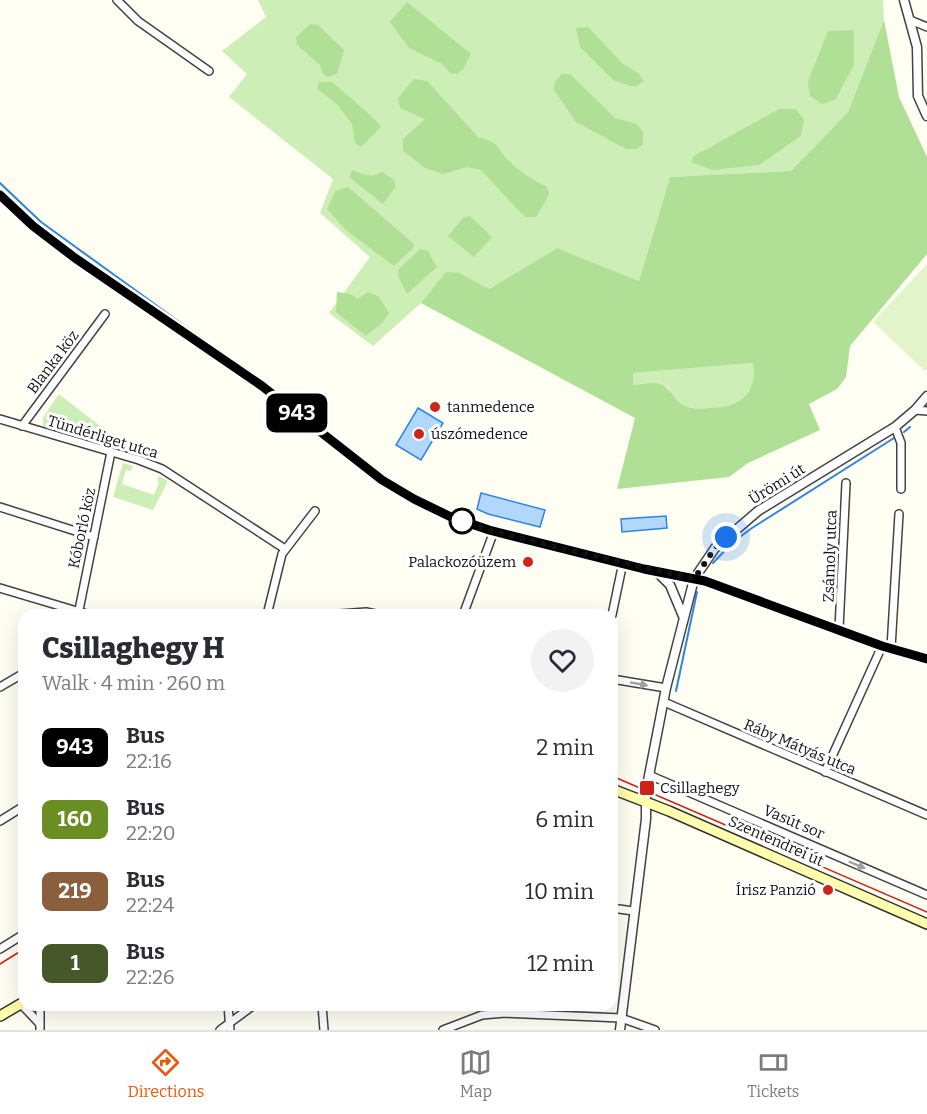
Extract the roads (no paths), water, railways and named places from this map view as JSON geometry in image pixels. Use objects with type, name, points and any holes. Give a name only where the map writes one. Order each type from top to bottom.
[{"type":"main road","name":"Szentendrei út","points":[[618,791],[743,843],[927,924]]},
{"type":"main road","points":[[0,1016],[18,1005]]},
{"type":"street","points":[[117,0],[138,21],[209,71]]},
{"type":"street","points":[[904,0],[917,46],[918,96],[927,115]]},
{"type":"street","points":[[910,20],[927,27]]},
{"type":"street","points":[[0,195],[33,226],[75,258],[262,386],[382,480],[414,499],[451,517],[494,531],[657,572],[715,584],[887,647],[927,658]]},
{"type":"street","name":"Blanka köz","points":[[22,426],[105,314]]},
{"type":"street","name":"Ürömi út","points":[[620,1030],[647,803],[646,790],[666,688],[694,579],[715,548],[758,511],[895,427],[927,396]]},
{"type":"street","points":[[915,410],[927,411]]},
{"type":"street","name":"Tündérliget utca","points":[[0,419],[162,469],[285,549]]},
{"type":"street","points":[[895,427],[901,443],[901,489]]},
{"type":"street","name":"Kóborló köz","points":[[79,609],[111,452]]},
{"type":"street","name":"Zsámoly utca","points":[[839,629],[846,483]]},
{"type":"street","points":[[0,507],[94,537]]},
{"type":"street","points":[[268,609],[285,549],[315,511]]},
{"type":"street","points":[[825,772],[887,647],[899,514]]},
{"type":"street","points":[[465,609],[494,531]]},
{"type":"street","points":[[613,609],[622,567]]},
{"type":"street","points":[[657,572],[670,585],[683,616]]},
{"type":"street","points":[[0,588],[75,609]]},
{"type":"street","points":[[0,687],[18,676]]},
{"type":"street","points":[[618,680],[666,688]]},
{"type":"street","name":"Ráby Mátyás utca","points":[[663,702],[927,815]]},
{"type":"street","name":"Vasút sor","points":[[650,775],[927,895]]},
{"type":"street","points":[[0,821],[18,810]]},
{"type":"street","points":[[618,909],[633,911]]},
{"type":"street","points":[[0,949],[18,937]]},
{"type":"street","points":[[29,1011],[40,1027]]},
{"type":"street","points":[[40,1011],[40,1027]]},
{"type":"street","points":[[228,1011],[229,1027]]},
{"type":"street","points":[[220,1030],[229,1027],[247,1011]]},
{"type":"street","points":[[322,1011],[324,1030]]},
{"type":"street","points":[[443,1030],[482,1014],[505,1013],[621,1018],[654,1030]]},
{"type":"water","name":"úszómedence","points":[[418,408],[443,423],[421,460],[396,445]]},
{"type":"water","points":[[481,493],[545,510],[540,527],[477,509]]},
{"type":"water","points":[[666,516],[667,528],[622,532],[621,519]]},
{"type":"waterway","points":[[0,183],[41,222],[196,334]]},
{"type":"waterway","points":[[904,432],[910,427]]},
{"type":"waterway","points":[[713,563],[733,542],[752,528],[894,438]]},
{"type":"waterway","points":[[676,691],[697,592]]},
{"type":"tram line","points":[[618,779],[927,912]]},
{"type":"tram line","points":[[0,964],[18,953]]},
{"type":"place","name":"tanmedence","points":[[435,407]]},
{"type":"place","name":"úszómedence","points":[[419,434]]},
{"type":"place","name":"Palackozóüzem","points":[[528,562]]},
{"type":"place","name":"Csillaghegy","points":[[647,788]]},
{"type":"place","name":"Írisz Panzió","points":[[828,890]]}]
